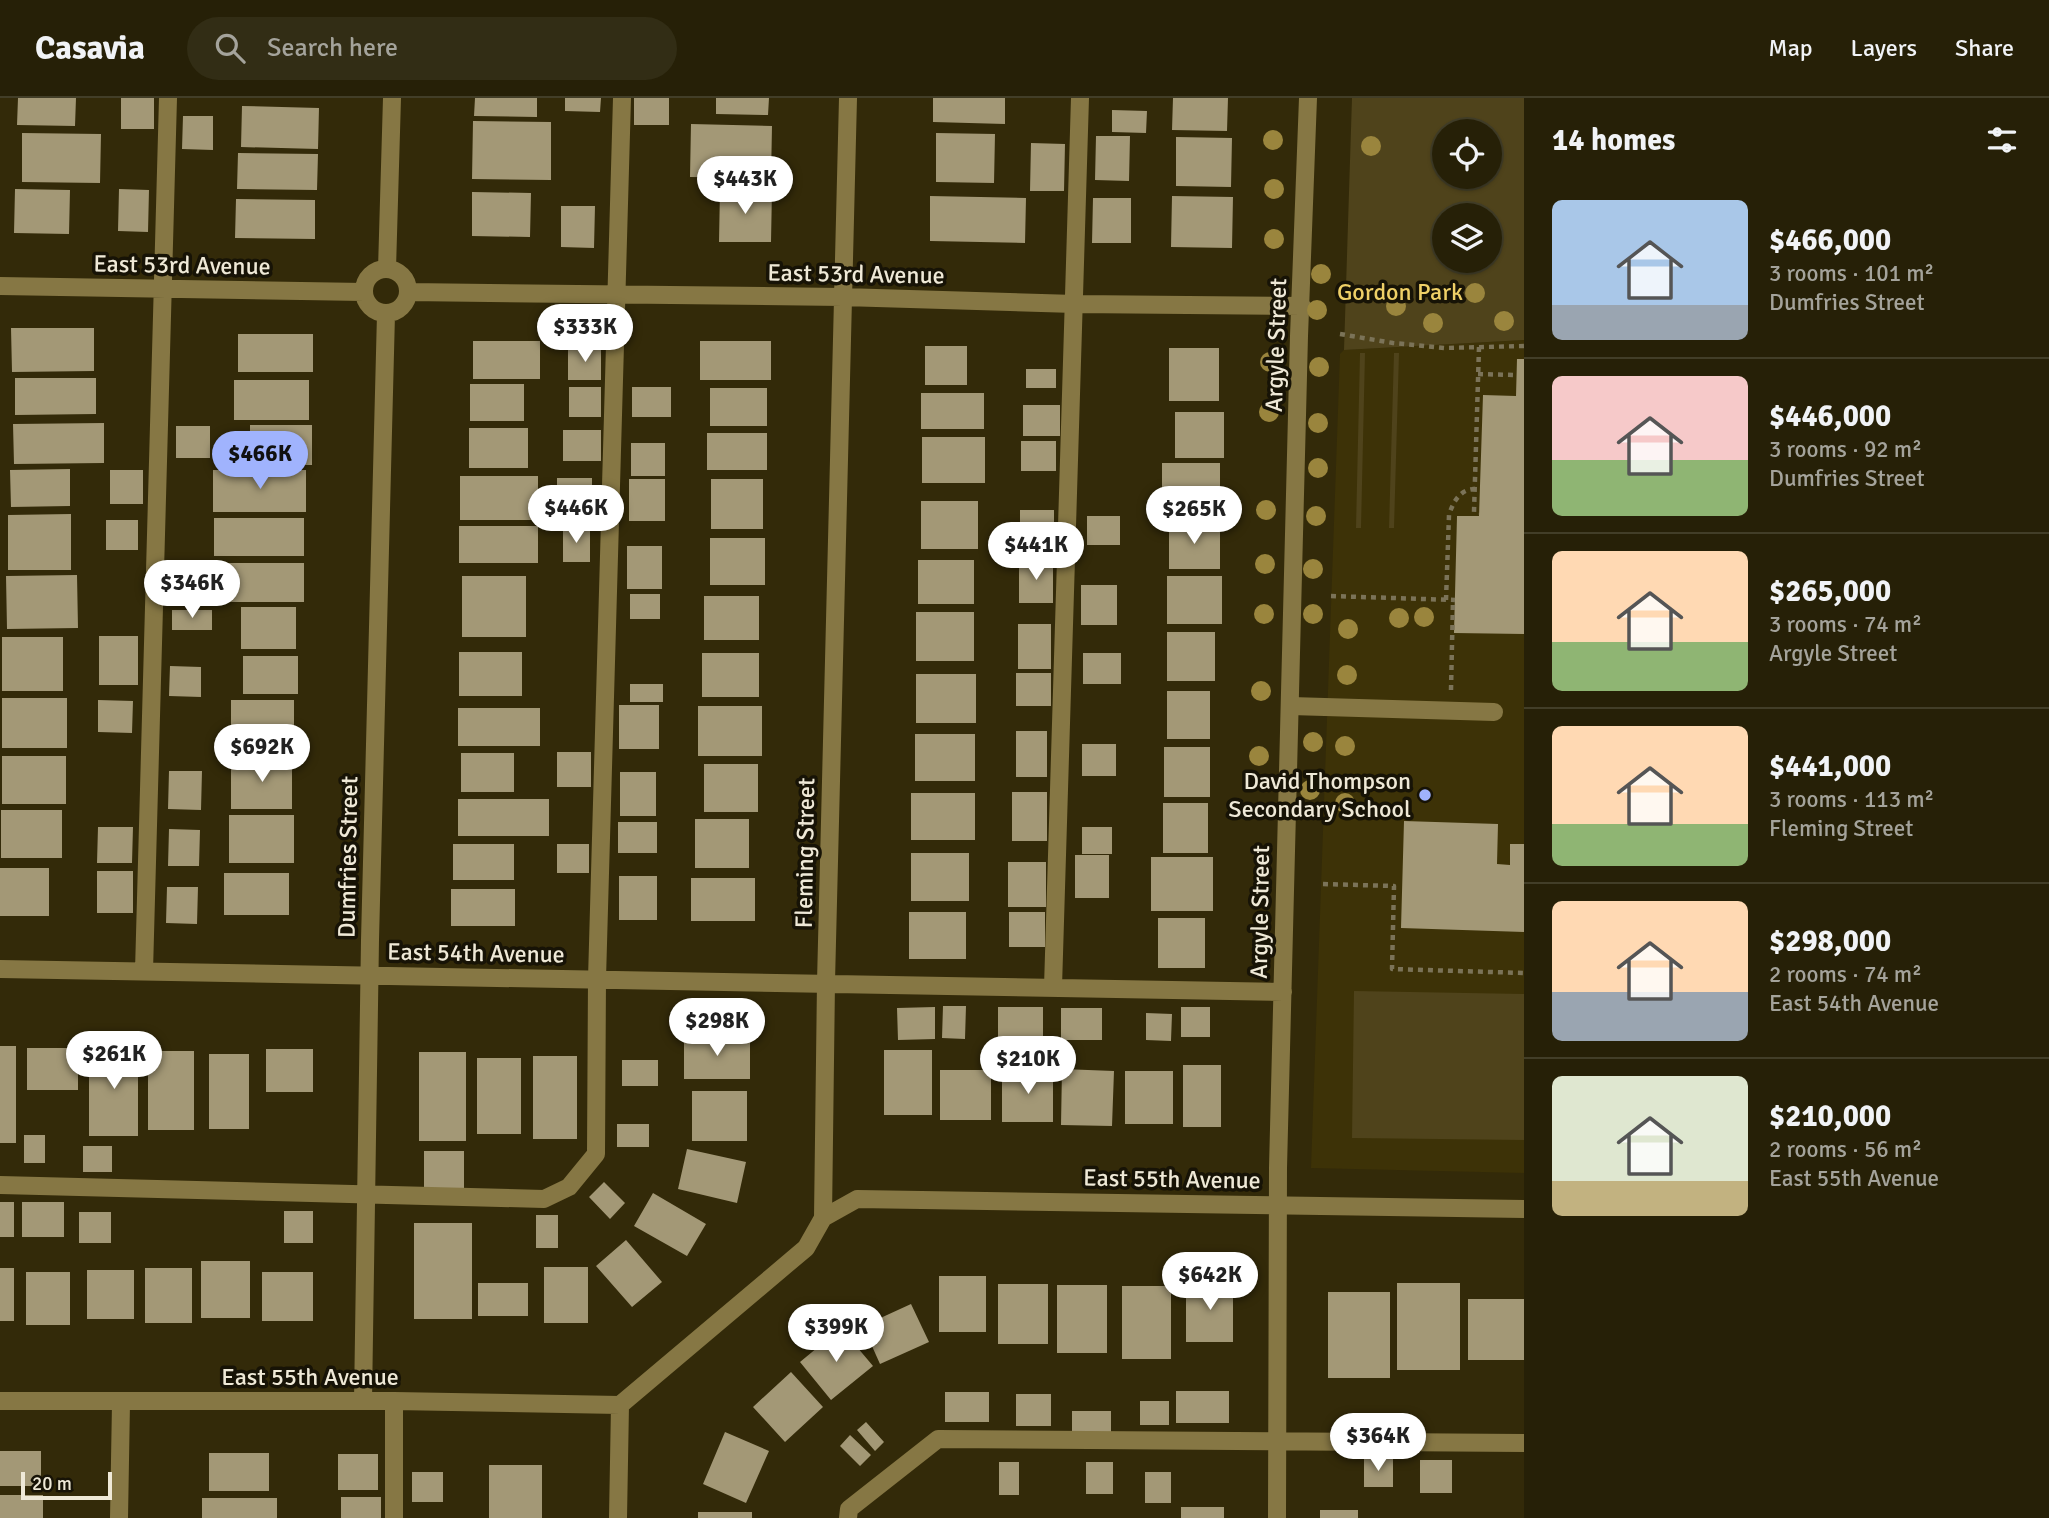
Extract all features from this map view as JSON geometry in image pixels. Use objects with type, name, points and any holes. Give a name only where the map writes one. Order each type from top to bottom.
[{"type":"street","points":[[144,971],[168,98]]},
{"type":"street","points":[[387,269],[391,98]]},
{"type":"street","points":[[0,1185],[544,1199],[569,1187],[596,1154],[597,979],[622,98]]},
{"type":"street","name":"Fleming Street","points":[[620,1405],[806,1248],[823,1218],[826,982],[848,98]]},
{"type":"street","points":[[1053,987],[1080,98]]},
{"type":"street","name":"Argyle Street","points":[[1277,1518],[1277,1205],[1308,98]]},
{"type":"street","points":[[387,269],[400,274],[408,285],[408,292],[404,305],[398,310],[386,313],[373,309],[364,292],[373,273],[387,269]]},
{"type":"street","name":"East 53rd Avenue","points":[[0,286],[364,292]]},
{"type":"street","name":"East 53rd Avenue","points":[[408,292],[1302,306]]},
{"type":"street","name":"Dumfries Street","points":[[363,1401],[369,976],[386,313]]},
{"type":"street","points":[[1291,706],[1494,712]]},
{"type":"street","name":"East 54th Avenue","points":[[0,969],[1283,992]]},
{"type":"street","name":"East 55th Avenue","points":[[823,1218],[857,1199],[1524,1209]]},
{"type":"street","name":"East 55th Avenue","points":[[0,1401],[394,1401],[620,1405]]},
{"type":"street","points":[[394,1401],[394,1518]]},
{"type":"street","points":[[119,1518],[121,1403]]},
{"type":"street","points":[[618,1518],[620,1405]]},
{"type":"street","points":[[848,1518],[849,1509],[938,1439],[1524,1443]]},
{"type":"path","points":[[1340,334],[1444,348],[1524,346]]},
{"type":"path","points":[[1479,347],[1474,512],[1479,513]]},
{"type":"path","points":[[1478,374],[1517,375]]},
{"type":"path","points":[[1446,600],[1449,515],[1452,504],[1468,489],[1475,489]]},
{"type":"path","points":[[1331,596],[1454,600],[1450,710]]},
{"type":"path","points":[[1322,884],[1394,886],[1392,969],[1524,973]]},
{"type":"shaded area","name":"David Thompson Secondary School","points":[[1524,340],[1524,1173],[1311,1168],[1340,354],[1344,350]]},
{"type":"green space","name":"Gordon Park","points":[[1352,98],[1524,98],[1524,340],[1344,350]]},
{"type":"green space","points":[[1360,353],[1365,353],[1361,528],[1356,528]]},
{"type":"green space","points":[[1394,353],[1399,353],[1394,528],[1389,528]]},
{"type":"green space","points":[[1354,991],[1524,994],[1524,1140],[1352,1138]]},
{"type":"building","points":[[18,98],[76,98],[75,126],[17,125]]},
{"type":"building","points":[[121,98],[154,98],[154,129],[121,129]]},
{"type":"building","points":[[475,98],[537,98],[537,117],[474,116]]},
{"type":"building","points":[[565,98],[601,98],[600,112],[565,111]]},
{"type":"building","points":[[634,98],[669,98],[669,125],[634,125]]},
{"type":"building","points":[[716,98],[769,98],[768,115],[716,114]]},
{"type":"building","points":[[933,98],[1005,98],[1005,124],[933,122]]},
{"type":"building","points":[[1173,98],[1228,98],[1227,131],[1172,130]]},
{"type":"building","points":[[242,106],[319,108],[318,149],[241,147]]},
{"type":"building","points":[[1112,110],[1147,111],[1146,133],[1112,132]]},
{"type":"building","points":[[183,116],[213,116],[213,150],[182,149]]},
{"type":"building","points":[[473,121],[551,122],[551,180],[472,179]]},
{"type":"building","points":[[691,124],[772,126],[771,178],[690,177]]},
{"type":"building","points":[[22,133],[101,134],[100,183],[22,182]]},
{"type":"building","points":[[936,133],[995,134],[994,183],[936,182]]},
{"type":"building","points":[[1096,136],[1130,136],[1129,181],[1095,180]]},
{"type":"building","points":[[1176,137],[1232,138],[1231,187],[1176,186]]},
{"type":"building","points":[[1031,143],[1065,144],[1064,191],[1030,191]]},
{"type":"building","points":[[238,153],[318,154],[317,190],[237,189]]},
{"type":"building","points":[[15,189],[70,190],[69,234],[14,233]]},
{"type":"building","points":[[119,189],[149,190],[148,232],[118,231]]},
{"type":"building","points":[[720,189],[772,190],[771,242],[719,242]]},
{"type":"building","points":[[472,192],[531,193],[530,237],[472,236]]},
{"type":"building","points":[[930,196],[1026,198],[1025,243],[930,241]]},
{"type":"building","points":[[1172,196],[1233,197],[1232,248],[1171,247]]},
{"type":"building","points":[[1093,198],[1131,198],[1131,243],[1092,243]]},
{"type":"building","points":[[236,199],[315,200],[315,239],[235,238]]},
{"type":"building","points":[[561,206],[595,206],[594,248],[561,247]]},
{"type":"building","points":[[11,328],[94,328],[94,371],[12,372]]},
{"type":"building","points":[[238,334],[313,334],[313,372],[238,372]]},
{"type":"building","points":[[473,341],[540,341],[540,379],[473,379]]},
{"type":"building","points":[[700,341],[771,341],[771,380],[700,380]]},
{"type":"building","points":[[925,346],[967,346],[967,385],[925,385]]},
{"type":"building","points":[[568,348],[601,348],[601,380],[568,380]]},
{"type":"building","points":[[1169,348],[1219,348],[1219,401],[1169,401]]},
{"type":"building","points":[[1517,359],[1524,359],[1524,634],[1454,633],[1457,516],[1479,516],[1483,395],[1516,396]]},
{"type":"building","points":[[1026,369],[1056,369],[1056,388],[1026,388]]},
{"type":"building","points":[[15,378],[96,378],[96,414],[15,415]]},
{"type":"building","points":[[234,380],[309,380],[309,420],[234,420]]},
{"type":"building","points":[[470,384],[524,384],[524,421],[470,421]]},
{"type":"building","points":[[569,387],[601,387],[601,417],[569,417]]},
{"type":"building","points":[[632,387],[671,387],[671,417],[632,417]]},
{"type":"building","points":[[710,388],[767,388],[767,426],[710,426]]},
{"type":"building","points":[[921,393],[984,393],[984,429],[921,429]]},
{"type":"building","points":[[1023,405],[1060,405],[1060,436],[1023,436]]},
{"type":"building","points":[[1175,412],[1224,412],[1224,458],[1175,458]]},
{"type":"building","points":[[104,423],[104,463],[14,464],[13,424]]},
{"type":"building","points":[[250,425],[312,425],[312,465],[250,465]]},
{"type":"building","points":[[176,426],[210,426],[210,458],[176,458]]},
{"type":"building","points":[[469,428],[528,428],[528,468],[469,468]]},
{"type":"building","points":[[563,430],[601,430],[601,461],[563,461]]},
{"type":"building","points":[[707,433],[767,433],[767,470],[707,470]]},
{"type":"building","points":[[922,437],[985,437],[985,483],[922,483]]},
{"type":"building","points":[[1021,441],[1056,441],[1056,471],[1021,471]]},
{"type":"building","points":[[631,443],[665,443],[665,476],[631,476]]},
{"type":"building","points":[[1162,463],[1220,463],[1220,514],[1162,514]]},
{"type":"building","points":[[70,469],[70,506],[11,507],[10,470]]},
{"type":"building","points":[[110,470],[143,470],[143,504],[110,504]]},
{"type":"building","points":[[213,470],[306,470],[306,512],[213,512]]},
{"type":"building","points":[[460,476],[538,476],[538,520],[460,520]]},
{"type":"building","points":[[557,478],[592,478],[592,515],[557,515]]},
{"type":"building","points":[[629,479],[665,479],[665,521],[629,521]]},
{"type":"building","points":[[711,479],[763,479],[763,529],[711,529]]},
{"type":"building","points":[[921,501],[978,501],[978,549],[921,549]]},
{"type":"building","points":[[1020,510],[1054,510],[1054,554],[1020,554]]},
{"type":"building","points":[[71,514],[71,570],[8,570],[8,515]]},
{"type":"building","points":[[1087,516],[1120,516],[1120,545],[1087,545]]},
{"type":"building","points":[[214,518],[304,518],[304,556],[214,556]]},
{"type":"building","points":[[106,520],[138,520],[138,550],[106,550]]},
{"type":"building","points":[[1169,522],[1220,522],[1220,569],[1169,569]]},
{"type":"building","points":[[459,526],[538,526],[538,563],[459,563]]},
{"type":"building","points":[[563,528],[590,528],[590,562],[563,562]]},
{"type":"building","points":[[710,538],[765,538],[765,585],[710,585]]},
{"type":"building","points":[[627,546],[662,546],[662,589],[627,589]]},
{"type":"building","points":[[918,560],[974,560],[974,604],[918,604]]},
{"type":"building","points":[[1019,561],[1053,561],[1053,603],[1019,603]]},
{"type":"building","points":[[213,563],[304,563],[304,602],[213,602]]},
{"type":"building","points":[[77,575],[78,628],[7,629],[6,576]]},
{"type":"building","points":[[462,576],[526,576],[526,637],[462,637]]},
{"type":"building","points":[[1167,576],[1222,576],[1222,624],[1167,624]]},
{"type":"building","points":[[1081,585],[1117,585],[1117,625],[1081,625]]},
{"type":"building","points":[[630,594],[660,594],[660,619],[630,619]]},
{"type":"building","points":[[704,596],[759,596],[759,640],[704,640]]},
{"type":"building","points":[[241,607],[296,607],[296,649],[241,649]]},
{"type":"building","points":[[172,610],[212,610],[212,630],[172,630]]},
{"type":"building","points":[[916,612],[974,612],[974,661],[916,661]]},
{"type":"building","points":[[1018,624],[1051,624],[1051,669],[1018,669]]},
{"type":"building","points":[[1167,632],[1215,632],[1215,681],[1167,681]]},
{"type":"building","points":[[99,636],[138,636],[138,685],[99,685]]},
{"type":"building","points":[[2,637],[63,637],[63,691],[2,691]]},
{"type":"building","points":[[459,652],[522,652],[522,696],[459,696]]},
{"type":"building","points":[[702,653],[759,653],[759,697],[702,697]]},
{"type":"building","points":[[1083,653],[1121,653],[1121,684],[1083,684]]},
{"type":"building","points":[[243,656],[298,656],[298,694],[243,694]]},
{"type":"building","points":[[170,666],[201,667],[201,697],[169,696]]},
{"type":"building","points":[[1016,673],[1051,673],[1051,706],[1016,706]]},
{"type":"building","points":[[916,674],[976,674],[976,723],[916,723]]},
{"type":"building","points":[[630,684],[663,684],[663,702],[630,702]]},
{"type":"building","points":[[1167,691],[1210,691],[1210,739],[1167,739]]},
{"type":"building","points":[[2,698],[67,698],[67,748],[2,748]]},
{"type":"building","points":[[98,700],[133,701],[132,733],[98,732]]},
{"type":"building","points":[[231,700],[294,700],[294,751],[231,751]]},
{"type":"building","points":[[619,705],[659,705],[659,749],[619,749]]},
{"type":"building","points":[[698,706],[762,706],[762,756],[698,756]]},
{"type":"building","points":[[458,708],[540,708],[540,746],[458,746]]},
{"type":"building","points":[[1016,731],[1047,731],[1047,777],[1016,777]]},
{"type":"building","points":[[915,734],[975,734],[975,781],[915,781]]},
{"type":"building","points":[[1082,744],[1116,744],[1116,776],[1082,776]]},
{"type":"building","points":[[1164,747],[1210,747],[1210,797],[1164,797]]},
{"type":"building","points":[[557,752],[591,752],[591,787],[557,787]]},
{"type":"building","points":[[461,753],[514,753],[514,792],[461,792]]},
{"type":"building","points":[[2,756],[66,756],[66,804],[2,804]]},
{"type":"building","points":[[231,759],[292,759],[292,809],[231,809]]},
{"type":"building","points":[[704,764],[758,764],[758,812],[704,812]]},
{"type":"building","points":[[169,771],[202,771],[201,810],[168,809]]},
{"type":"building","points":[[620,772],[656,772],[656,816],[620,816]]},
{"type":"building","points":[[1012,792],[1047,792],[1047,841],[1012,841]]},
{"type":"building","points":[[911,793],[975,793],[975,840],[911,840]]},
{"type":"building","points":[[458,799],[549,799],[549,836],[458,836]]},
{"type":"building","points":[[1163,803],[1208,803],[1208,853],[1163,853]]},
{"type":"building","points":[[1,810],[62,810],[62,858],[1,858]]},
{"type":"building","points":[[229,815],[294,815],[294,863],[229,863]]},
{"type":"building","points":[[695,819],[749,819],[749,868],[695,868]]},
{"type":"building","points":[[1404,821],[1498,824],[1497,864],[1510,865],[1510,844],[1524,844],[1524,932],[1401,928]]},
{"type":"building","points":[[618,822],[657,822],[657,853],[618,853]]},
{"type":"building","points":[[98,827],[133,827],[132,863],[97,863]]},
{"type":"building","points":[[1082,827],[1112,827],[1112,854],[1082,854]]},
{"type":"building","points":[[169,829],[200,830],[199,866],[168,866]]},
{"type":"building","points":[[453,844],[514,844],[514,880],[453,880]]},
{"type":"building","points":[[557,844],[589,844],[589,873],[557,873]]},
{"type":"building","points":[[911,853],[969,853],[969,901],[911,901]]},
{"type":"building","points":[[1075,855],[1109,855],[1109,898],[1075,898]]},
{"type":"building","points":[[1151,857],[1213,857],[1213,911],[1151,911]]},
{"type":"building","points":[[1008,862],[1046,862],[1046,907],[1008,907]]},
{"type":"building","points":[[0,868],[49,868],[49,916],[0,916]]},
{"type":"building","points":[[97,871],[133,871],[133,913],[97,913]]},
{"type":"building","points":[[224,873],[289,873],[289,915],[224,915]]},
{"type":"building","points":[[619,876],[657,876],[657,920],[619,920]]},
{"type":"building","points":[[691,878],[755,878],[755,921],[691,921]]},
{"type":"building","points":[[167,887],[198,887],[197,924],[166,923]]},
{"type":"building","points":[[451,889],[515,889],[515,926],[451,926]]},
{"type":"building","points":[[909,912],[966,912],[966,959],[909,959]]},
{"type":"building","points":[[1009,912],[1045,912],[1045,947],[1009,947]]},
{"type":"building","points":[[1158,918],[1205,918],[1205,968],[1158,968]]},
{"type":"building","points":[[943,1006],[966,1006],[965,1039],[942,1038]]},
{"type":"building","points":[[935,1007],[935,1039],[898,1040],[897,1008]]},
{"type":"building","points":[[998,1007],[1043,1007],[1043,1039],[998,1039]]},
{"type":"building","points":[[1181,1007],[1210,1007],[1210,1037],[1181,1037]]},
{"type":"building","points":[[1061,1008],[1102,1008],[1102,1040],[1061,1040]]},
{"type":"building","points":[[1146,1013],[1172,1014],[1171,1041],[1146,1040]]},
{"type":"building","points":[[684,1038],[750,1038],[750,1079],[684,1079]]},
{"type":"building","points":[[0,1046],[16,1046],[16,1143],[0,1143]]},
{"type":"building","points":[[89,1047],[138,1047],[138,1136],[89,1136]]},
{"type":"building","points":[[27,1048],[78,1048],[78,1090],[27,1090]]},
{"type":"building","points":[[266,1049],[313,1049],[313,1092],[266,1092]]},
{"type":"building","points":[[884,1050],[932,1050],[932,1115],[884,1115]]},
{"type":"building","points":[[148,1051],[194,1051],[194,1130],[148,1130]]},
{"type":"building","points":[[419,1052],[466,1052],[466,1141],[419,1141]]},
{"type":"building","points":[[209,1054],[249,1054],[249,1129],[209,1129]]},
{"type":"building","points":[[533,1056],[577,1056],[577,1139],[533,1139]]},
{"type":"building","points":[[477,1058],[521,1058],[521,1134],[477,1134]]},
{"type":"building","points":[[622,1060],[658,1060],[658,1086],[622,1086]]},
{"type":"building","points":[[1183,1065],[1221,1065],[1221,1127],[1183,1127]]},
{"type":"building","points":[[1002,1069],[1053,1069],[1053,1122],[1002,1122]]},
{"type":"building","points":[[1062,1069],[1114,1071],[1112,1126],[1061,1125]]},
{"type":"building","points":[[940,1070],[991,1070],[991,1120],[940,1120]]},
{"type":"building","points":[[1125,1071],[1173,1071],[1173,1124],[1125,1124]]},
{"type":"building","points":[[692,1091],[747,1091],[747,1141],[692,1141]]},
{"type":"building","points":[[617,1124],[649,1124],[649,1147],[617,1147]]},
{"type":"building","points":[[24,1135],[45,1135],[45,1163],[24,1163]]},
{"type":"building","points":[[83,1146],[112,1146],[112,1172],[83,1172]]},
{"type":"building","points":[[687,1149],[746,1162],[737,1203],[678,1189]]},
{"type":"building","points":[[424,1151],[464,1151],[464,1188],[424,1188]]},
{"type":"building","points":[[604,1182],[625,1203],[610,1219],[589,1197]]},
{"type":"building","points":[[653,1193],[706,1224],[687,1256],[634,1226]]},
{"type":"building","points":[[0,1202],[14,1202],[14,1237],[0,1237]]},
{"type":"building","points":[[22,1202],[64,1202],[64,1237],[22,1237]]},
{"type":"building","points":[[284,1211],[313,1211],[313,1243],[284,1243]]},
{"type":"building","points":[[79,1212],[111,1212],[111,1243],[79,1243]]},
{"type":"building","points":[[536,1215],[558,1215],[558,1248],[536,1248]]},
{"type":"building","points":[[414,1223],[472,1223],[472,1319],[414,1319]]},
{"type":"building","points":[[626,1240],[662,1282],[632,1307],[596,1266]]},
{"type":"building","points":[[201,1261],[250,1261],[250,1318],[201,1318]]},
{"type":"building","points":[[544,1267],[588,1267],[588,1323],[544,1323]]},
{"type":"building","points":[[0,1268],[14,1268],[14,1321],[0,1321]]},
{"type":"building","points":[[145,1268],[192,1268],[192,1323],[145,1323]]},
{"type":"building","points":[[87,1270],[134,1270],[134,1319],[87,1319]]},
{"type":"building","points":[[26,1272],[70,1272],[70,1325],[26,1325]]},
{"type":"building","points":[[262,1272],[313,1272],[313,1321],[262,1321]]},
{"type":"building","points":[[939,1276],[986,1276],[986,1332],[939,1332]]},
{"type":"building","points":[[1186,1281],[1233,1281],[1233,1342],[1186,1342]]},
{"type":"building","points":[[478,1283],[528,1283],[528,1316],[478,1316]]},
{"type":"building","points":[[1397,1283],[1460,1283],[1460,1370],[1397,1370]]},
{"type":"building","points":[[998,1284],[1048,1284],[1048,1344],[998,1344]]},
{"type":"building","points":[[1057,1285],[1107,1285],[1107,1353],[1057,1353]]},
{"type":"building","points":[[1122,1286],[1171,1286],[1171,1359],[1122,1359]]},
{"type":"building","points":[[1328,1292],[1390,1292],[1390,1378],[1328,1378]]},
{"type":"building","points":[[1468,1299],[1524,1299],[1524,1360],[1468,1360]]},
{"type":"building","points":[[911,1304],[929,1342],[880,1364],[863,1326]]},
{"type":"building","points":[[841,1328],[873,1366],[831,1400],[800,1362]]},
{"type":"building","points":[[791,1372],[823,1407],[785,1442],[753,1407]]},
{"type":"building","points":[[1176,1391],[1229,1391],[1229,1423],[1176,1423]]},
{"type":"building","points":[[945,1392],[989,1392],[989,1422],[945,1422]]},
{"type":"building","points":[[1016,1394],[1051,1394],[1051,1426],[1016,1426]]},
{"type":"building","points":[[1140,1401],[1169,1401],[1169,1425],[1140,1425]]},
{"type":"building","points":[[1072,1411],[1111,1411],[1111,1432],[1072,1432]]},
{"type":"building","points":[[866,1422],[884,1442],[875,1451],[857,1430]]},
{"type":"building","points":[[725,1432],[769,1451],[746,1503],[703,1484]]},
{"type":"building","points":[[850,1435],[871,1455],[860,1466],[840,1446]]},
{"type":"building","points":[[0,1451],[41,1451],[41,1486],[0,1486]]},
{"type":"building","points":[[209,1453],[269,1453],[269,1491],[209,1491]]},
{"type":"building","points":[[338,1454],[378,1454],[378,1490],[338,1490]]},
{"type":"building","points":[[1364,1459],[1393,1459],[1393,1487],[1364,1487]]},
{"type":"building","points":[[1420,1460],[1452,1460],[1452,1493],[1420,1493]]},
{"type":"building","points":[[999,1462],[1019,1462],[1019,1495],[999,1495]]},
{"type":"building","points":[[1086,1462],[1113,1462],[1113,1494],[1086,1494]]},
{"type":"building","points":[[489,1465],[542,1465],[542,1518],[489,1518]]},
{"type":"building","points":[[412,1472],[443,1472],[443,1502],[412,1502]]},
{"type":"building","points":[[1145,1472],[1171,1472],[1171,1503],[1145,1503]]},
{"type":"building","points":[[0,1495],[43,1495],[43,1518],[0,1518]]},
{"type":"building","points":[[341,1497],[381,1497],[381,1518],[341,1518]]},
{"type":"building","points":[[202,1498],[277,1498],[277,1518],[202,1518]]},
{"type":"building","points":[[1181,1507],[1224,1507],[1224,1518],[1181,1518]]},
{"type":"building","points":[[1320,1510],[1358,1510],[1358,1518],[1320,1518]]},
{"type":"building","points":[[698,1512],[752,1512],[752,1518],[698,1518]]},
{"type":"place","name":"David Thompson Secondary School","points":[[1425,795]]}]
